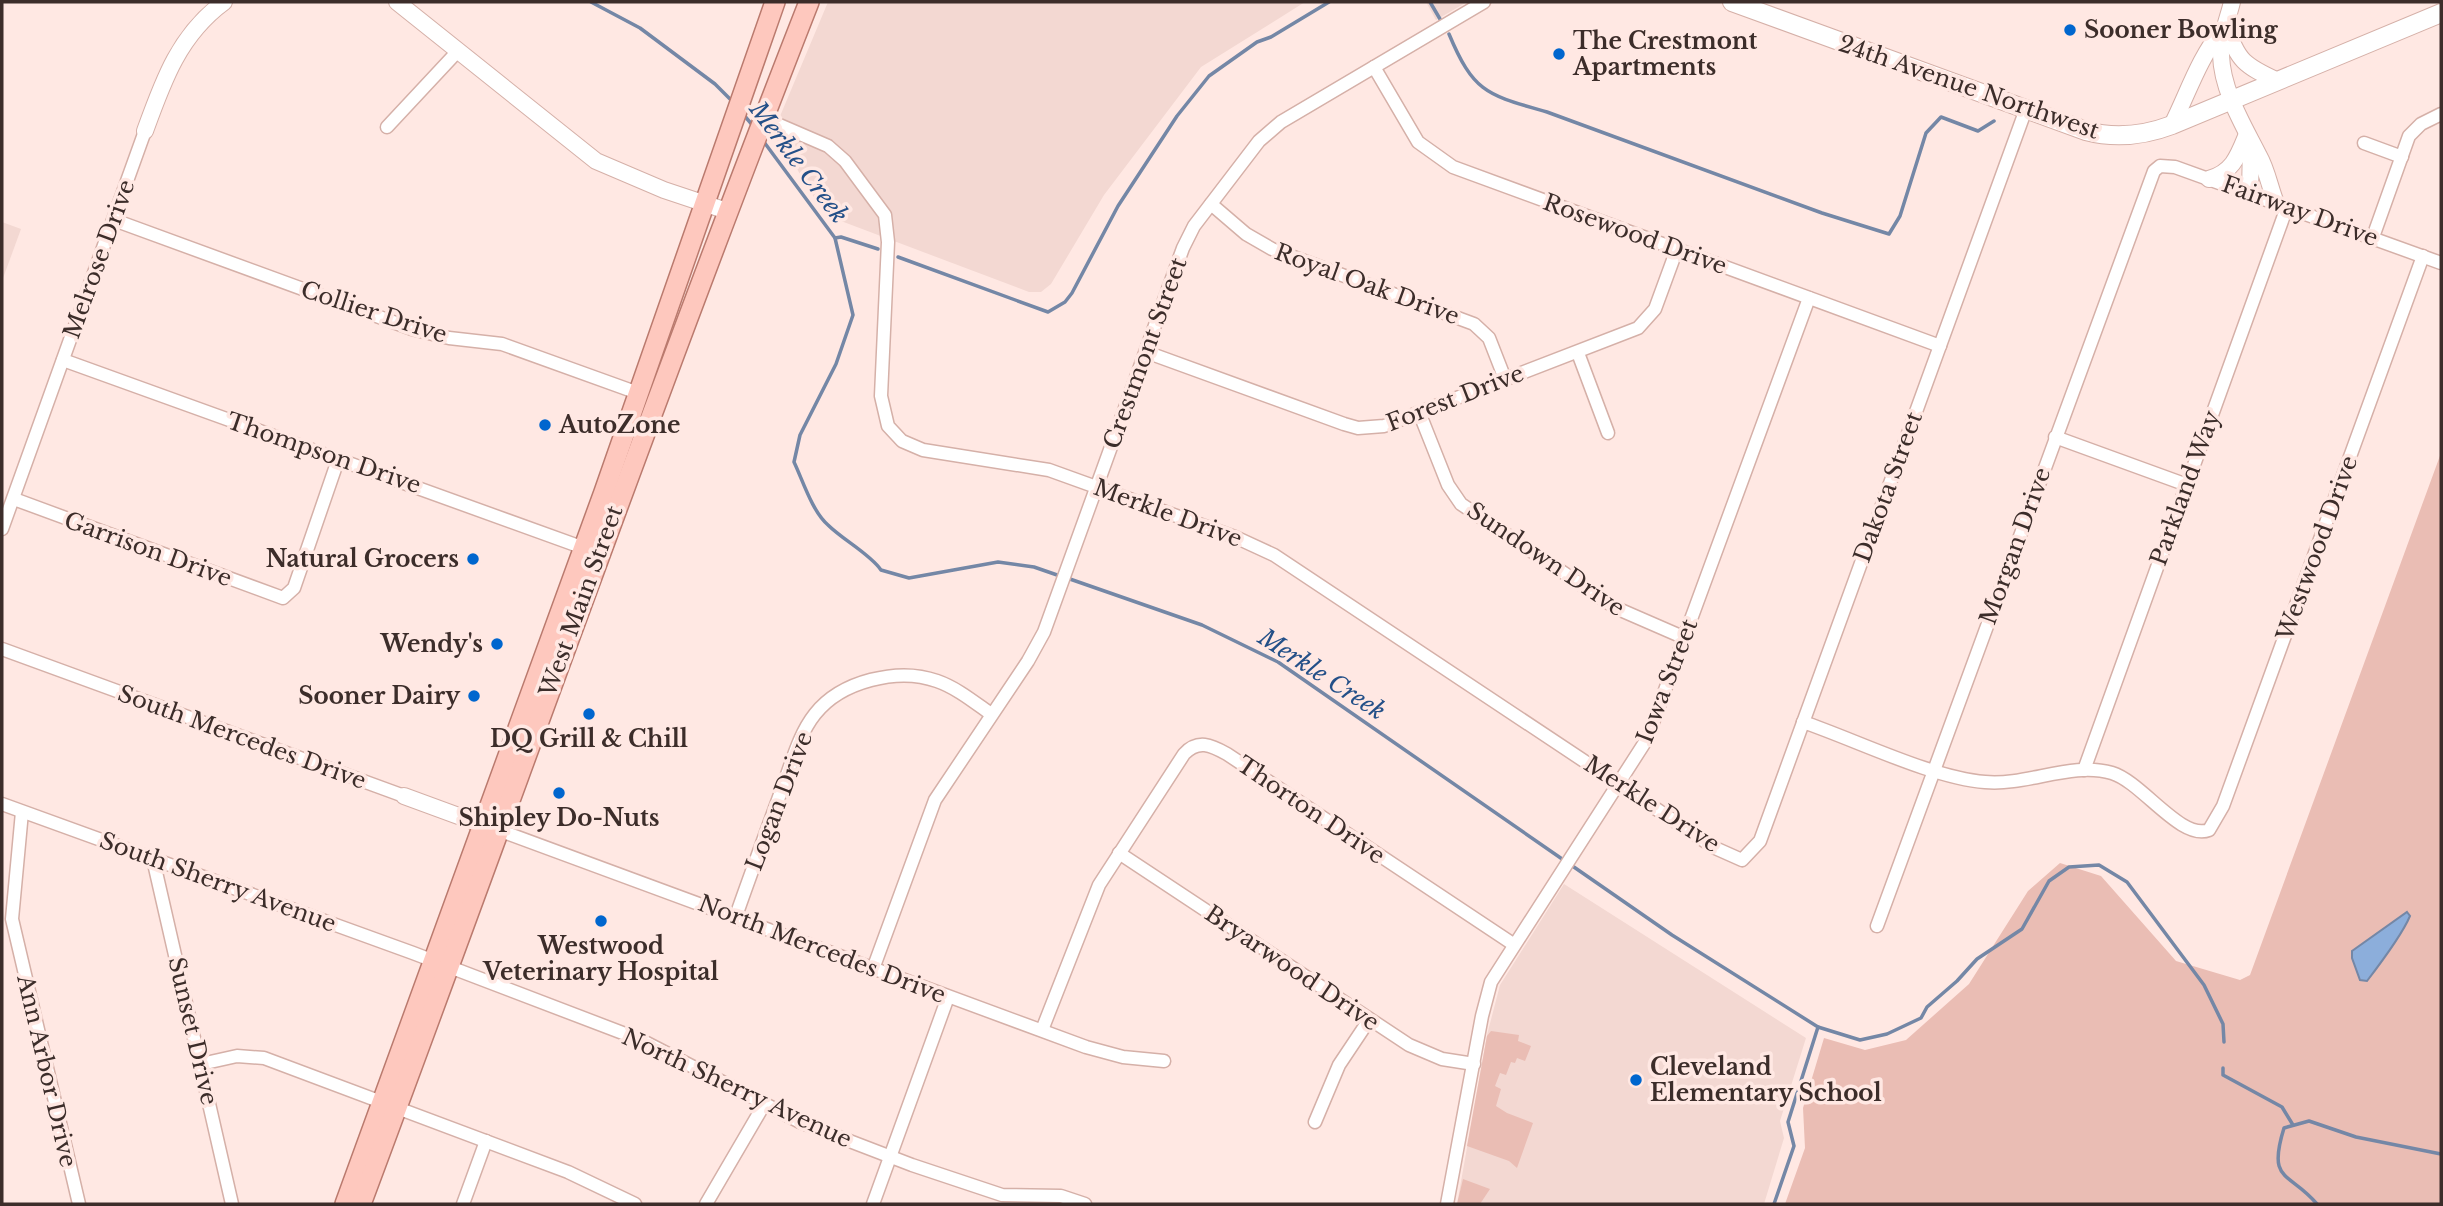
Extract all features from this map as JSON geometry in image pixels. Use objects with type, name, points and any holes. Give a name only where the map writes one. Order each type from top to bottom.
[{"type":"main road","name":"West Main Street","points":[[490,827],[703,203],[775,2]]},
{"type":"main road","name":"West Main Street","points":[[361,1204],[390,1105],[490,827],[747,155],[809,2]]},
{"type":"main road","name":"24th Avenue Northwest","points":[[1732,2],[2100,135],[2134,136],[2172,125],[2441,13]]},
{"type":"main road","name":"West Main Street","points":[[345,1204],[390,1105]]},
{"type":"street","name":"Melrose Drive","points":[[2,530],[169,66],[178,50],[222,2]]},
{"type":"street","points":[[397,2],[596,161],[727,211]]},
{"type":"street","name":"Crestmont Street","points":[[873,969],[935,800],[1028,661],[1059,590],[1188,235],[1268,133],[1484,2]]},
{"type":"street","points":[[2232,2],[2220,53],[2232,100],[2281,205]]},
{"type":"street","points":[[2226,25],[2240,60],[2250,68],[2278,81]]},
{"type":"street","points":[[2172,125],[2193,85],[2205,51],[2226,25]]},
{"type":"street","points":[[387,127],[457,52]]},
{"type":"street","name":"Rosewood Drive","points":[[1374,67],[1406,125],[1418,142],[1440,161],[1940,346]]},
{"type":"street","name":"Dakota Street","points":[[1742,860],[1760,841],[2026,109]]},
{"type":"street","points":[[2373,237],[2409,136],[2421,124],[2441,114]]},
{"type":"street","name":"Merkle Drive","points":[[761,121],[828,146],[845,161],[885,215],[888,242],[881,396],[884,418],[896,436],[934,454],[1033,466],[1097,487],[1275,555],[1715,848],[1742,860]]},
{"type":"street","points":[[2209,179],[2222,175],[2232,166],[2249,139]]},
{"type":"street","points":[[2249,139],[2250,193]]},
{"type":"street","points":[[2364,143],[2402,157]]},
{"type":"street","name":"Fairway Drive","points":[[2157,168],[2167,165],[2209,179],[2441,263]]},
{"type":"street","name":"Morgan Drive","points":[[1877,926],[2148,182],[2157,168]]},
{"type":"street","name":"Royal Oak Drive","points":[[1211,204],[1246,234],[1272,249],[1474,324],[1489,338],[1505,379]]},
{"type":"street","name":"Parkland Way","points":[[2084,770],[2187,485],[2281,205]]},
{"type":"street","name":"Collier Drive","points":[[114,220],[412,329],[449,338],[502,344],[638,393]]},
{"type":"street","name":"Forest Drive","points":[[1146,352],[1358,428],[1384,426],[1638,328],[1650,317],[1677,249]]},
{"type":"street","name":"Westwood Drive","points":[[2084,770],[2102,770],[2124,778],[2182,827],[2202,833],[2214,825],[2423,257]]},
{"type":"street","name":"Iowa Street","points":[[1447,1204],[1486,996],[1513,944],[1647,739],[1808,298]]},
{"type":"street","points":[[1578,352],[1608,433]]},
{"type":"street","name":"Thompson Drive","points":[[63,360],[584,548]]},
{"type":"street","name":"Sundown Drive","points":[[1419,412],[1448,485],[1461,504],[1616,608],[1643,623],[1685,638]]},
{"type":"street","points":[[2055,437],[2187,485]]},
{"type":"street","name":"Garrison Drive","points":[[14,499],[282,598],[294,588],[338,460]]},
{"type":"street","name":"South Mercedes Drive","points":[[2,649],[490,827]]},
{"type":"street","name":"Logan Drive","points":[[736,916],[798,746],[813,716],[829,700],[851,687],[879,679],[924,677],[955,689],[991,714]]},
{"type":"street","points":[[1803,722],[1962,778],[1997,783],[2084,770]]},
{"type":"street","name":"Thorton Drive","points":[[1119,852],[1184,754],[1193,746],[1209,744],[1513,944]]},
{"type":"street","name":"South Sherry Avenue","points":[[2,804],[440,965]]},
{"type":"street","name":"Ann Arbor Drive","points":[[22,812],[12,919],[79,1204]]},
{"type":"street","name":"North Mercedes Drive","points":[[490,827],[1108,1054],[1164,1061]]},
{"type":"street","points":[[1042,1030],[1084,918],[1119,852]]},
{"type":"street","name":"Bryarwood Drive","points":[[1119,852],[1369,1020],[1425,1054],[1474,1064]]},
{"type":"street","name":"Sunset Drive","points":[[153,859],[232,1204]]},
{"type":"street","name":"North Sherry Avenue","points":[[440,965],[667,1050],[819,1130],[891,1157],[994,1193],[1033,1201],[1061,1196],[1085,1204]]},
{"type":"street","points":[[873,1204],[948,997]]},
{"type":"street","points":[[1315,1122],[1339,1065],[1369,1020]]},
{"type":"street","points":[[201,1065],[237,1056],[255,1055],[568,1172],[635,1204]]},
{"type":"street","points":[[706,1204],[765,1103]]},
{"type":"street","points":[[463,1204],[486,1141]]},
{"type":"shaded area","points":[[828,2],[1305,2],[1201,67],[1104,195],[1051,284],[1041,292],[1029,292],[841,221],[818,204],[791,159],[769,132],[778,121]]},
{"type":"shaded area","points":[[1426,2],[1467,2],[1436,20]]},
{"type":"shaded area","points":[[2,222],[21,229],[2,281]]},
{"type":"shaded area","points":[[2441,453],[2441,1204],[1785,1204],[1805,1148],[1803,1108],[1824,1038],[1865,1050],[1906,1040],[1969,984],[2028,891],[2060,863],[2101,876],[2176,961],[2240,980],[2250,975]]},
{"type":"shaded area","name":"Cleveland Elementary School","points":[[1564,884],[1806,1038],[1780,1121],[1784,1138],[1764,1204],[1457,1204],[1487,1035],[1500,985]]},
{"type":"shaded area","points":[[1491,1031],[1519,1035],[1518,1041],[1531,1046],[1525,1061],[1517,1058],[1515,1063],[1511,1062],[1506,1075],[1500,1073],[1495,1086],[1501,1089],[1496,1106],[1533,1123],[1517,1168],[1509,1161],[1467,1146],[1487,1036]]},
{"type":"shaded area","points":[[1463,1179],[1490,1189],[1480,1204],[1457,1204]]},
{"type":"water","points":[[2407,912],[2410,916],[2402,932],[2367,981],[2360,980],[2352,951]]},
{"type":"waterway","name":"Merkle Creek","points":[[591,2],[640,28],[715,84],[734,103]]},
{"type":"waterway","points":[[898,257],[1048,312],[1065,302],[1118,206],[1177,116],[1209,76],[1257,42],[1271,37],[1329,2]]},
{"type":"waterway","points":[[1430,2],[1440,19]]},
{"type":"waterway","points":[[1449,34],[1475,81],[1497,96],[1822,213],[1889,234],[1900,216],[1926,133],[1941,117],[1978,131],[1994,121]]},
{"type":"waterway","name":"Merkle Creek","points":[[743,114],[754,127]]},
{"type":"waterway","name":"Merkle Creek","points":[[764,142],[835,238],[853,315],[836,364],[800,435],[794,462],[817,512],[834,531],[870,558],[881,570],[909,578],[998,562],[1034,567],[1060,576]]},
{"type":"waterway","points":[[835,238],[841,237],[878,249]]},
{"type":"waterway","name":"Merkle Creek","points":[[1067,578],[1202,625],[1278,662],[1565,861]]},
{"type":"waterway","name":"Merkle Creek","points":[[1571,865],[1672,935],[1818,1027],[1860,1040],[1887,1034],[1921,1018],[1927,1007],[1977,959],[2022,929],[2049,881],[2069,867],[2099,865],[2127,882],[2204,985],[2223,1024],[2224,1042]]},
{"type":"waterway","points":[[1774,1204],[1794,1146],[1788,1122],[1818,1027]]},
{"type":"waterway","name":"Merkle Creek","points":[[2223,1068],[2223,1075],[2282,1107],[2293,1125]]},
{"type":"waterway","points":[[2317,1204],[2280,1168],[2279,1146],[2284,1128],[2309,1121],[2356,1137],[2441,1154]]},
{"type":"place","name":"Sooner Bowling","points":[[2070,30]]},
{"type":"place","name":"The Crestmont Apartments","points":[[1559,54]]},
{"type":"place","name":"AutoZone","points":[[545,425]]},
{"type":"place","name":"Natural Grocers","points":[[473,559]]},
{"type":"place","name":"Wendy's","points":[[497,644]]},
{"type":"place","name":"Sooner Dairy","points":[[474,696]]},
{"type":"place","name":"DQ Grill & Chill","points":[[589,714]]},
{"type":"place","name":"Shipley Do-Nuts","points":[[559,793]]},
{"type":"place","name":"Westwood Veterinary Hospital","points":[[601,921]]},
{"type":"place","name":"Cleveland Elementary School","points":[[1636,1080]]}]
